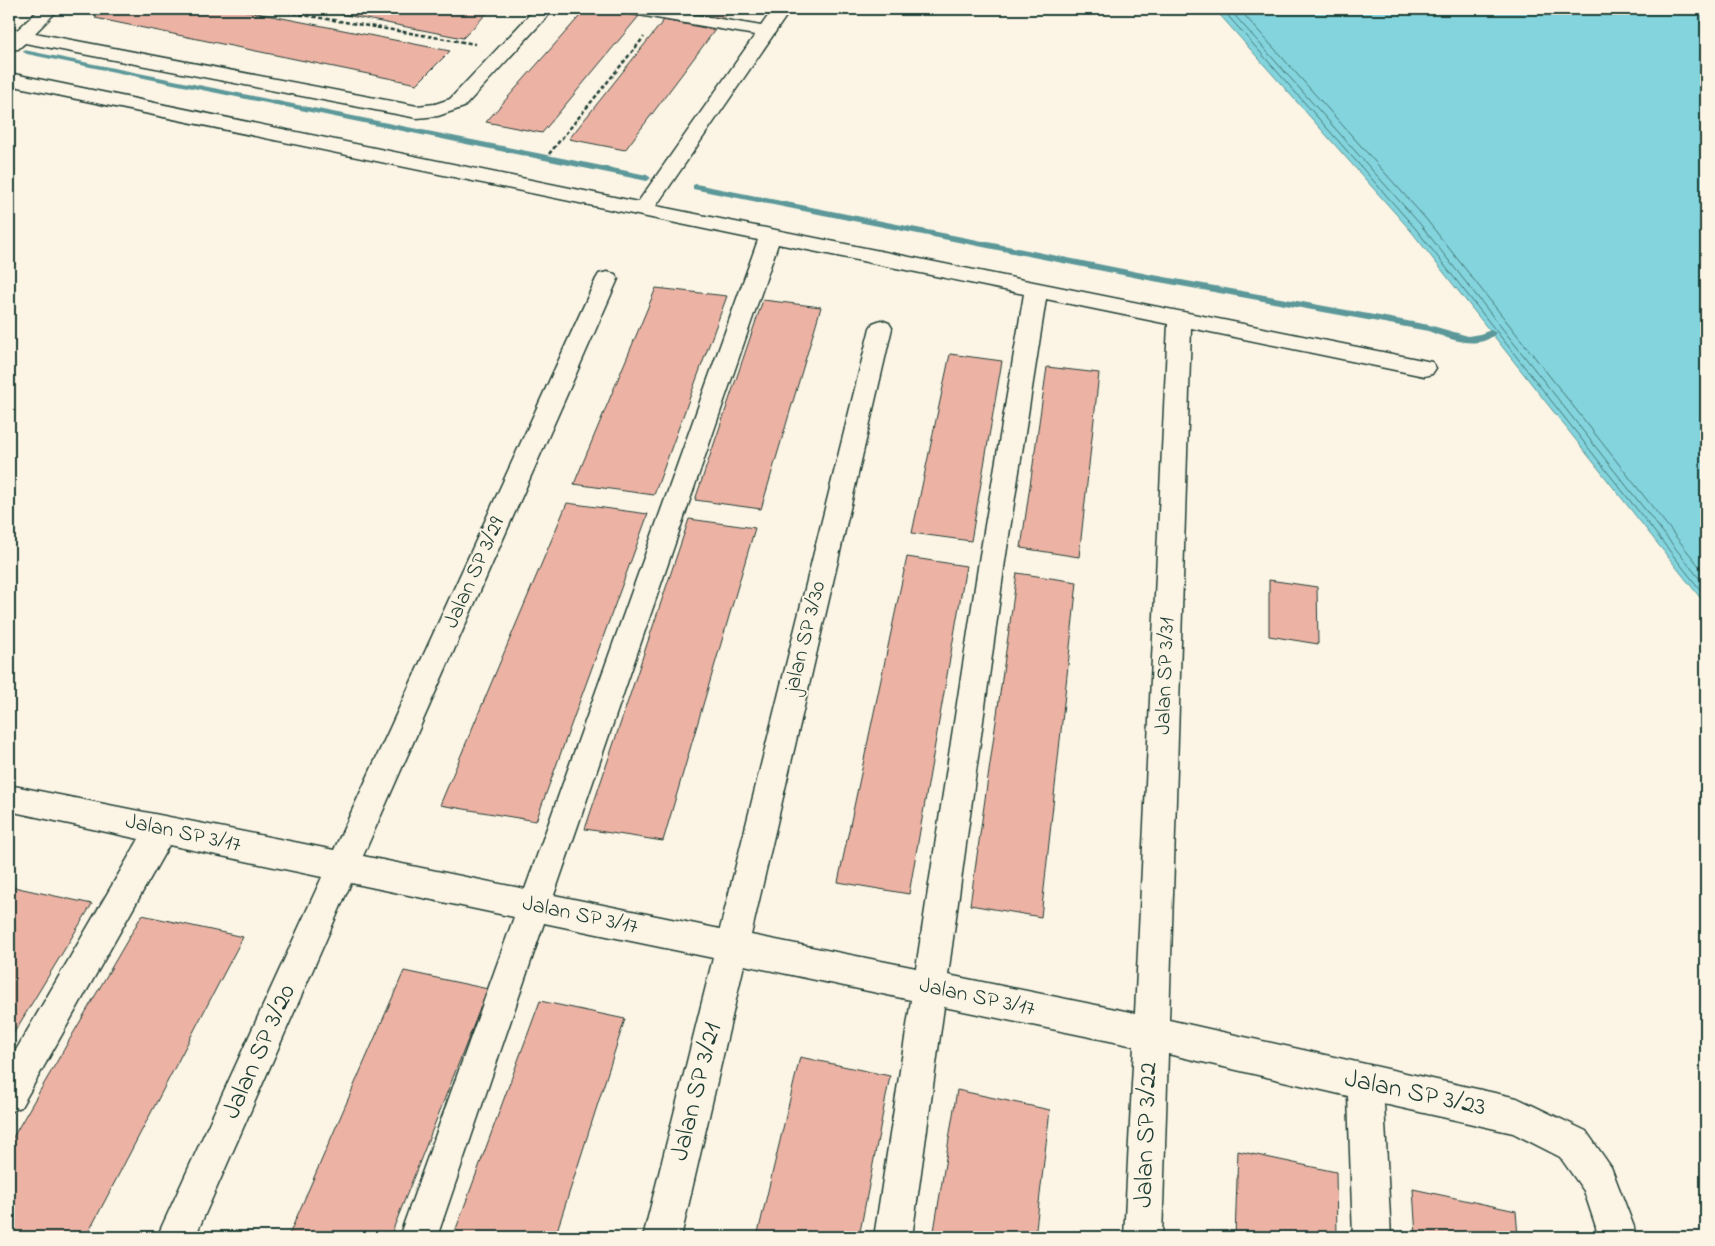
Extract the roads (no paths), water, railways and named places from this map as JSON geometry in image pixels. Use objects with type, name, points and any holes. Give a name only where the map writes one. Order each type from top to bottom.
[{"type":"street","points":[[13,39],[50,9]]},
{"type":"street","points":[[13,39],[417,112],[438,110],[457,103],[545,9]]},
{"type":"street","points":[[633,9],[766,32]]},
{"type":"street","points":[[643,210],[782,9]]},
{"type":"street","points":[[9,79],[770,236],[1424,368]]},
{"type":"street","points":[[418,1237],[770,236]]},
{"type":"street","name":"Jalan SP 3/29","points":[[343,867],[607,280]]},
{"type":"street","points":[[893,1237],[992,561],[1036,290]]},
{"type":"street","name":"Jalan SP 3/31","points":[[1151,1033],[1180,318]]},
{"type":"street","name":"jalan SP 3/30","points":[[732,947],[881,328]]},
{"type":"street","name":"Jalan SP 3/17","points":[[9,798],[1151,1033]]},
{"type":"street","points":[[9,1095],[161,830]]},
{"type":"street","name":"Jalan SP 3/20","points":[[176,1237],[343,867]]},
{"type":"street","name":"Jalan SP 3/21","points":[[662,1237],[732,947]]},
{"type":"street","name":"Jalan SP 3/23","points":[[1151,1033],[1364,1083],[1517,1116],[1573,1144],[1598,1180],[1616,1237]]},
{"type":"street","name":"Jalan SP 3/22","points":[[1142,1237],[1151,1033]]},
{"type":"street","points":[[1364,1083],[1372,1237]]},
{"type":"water","points":[[1216,9],[1706,9],[1706,605],[1411,231]]},
{"type":"waterway","points":[[27,52],[647,178]]},
{"type":"waterway","points":[[696,187],[1148,277],[1429,328],[1460,338],[1476,339],[1491,333]]}]
